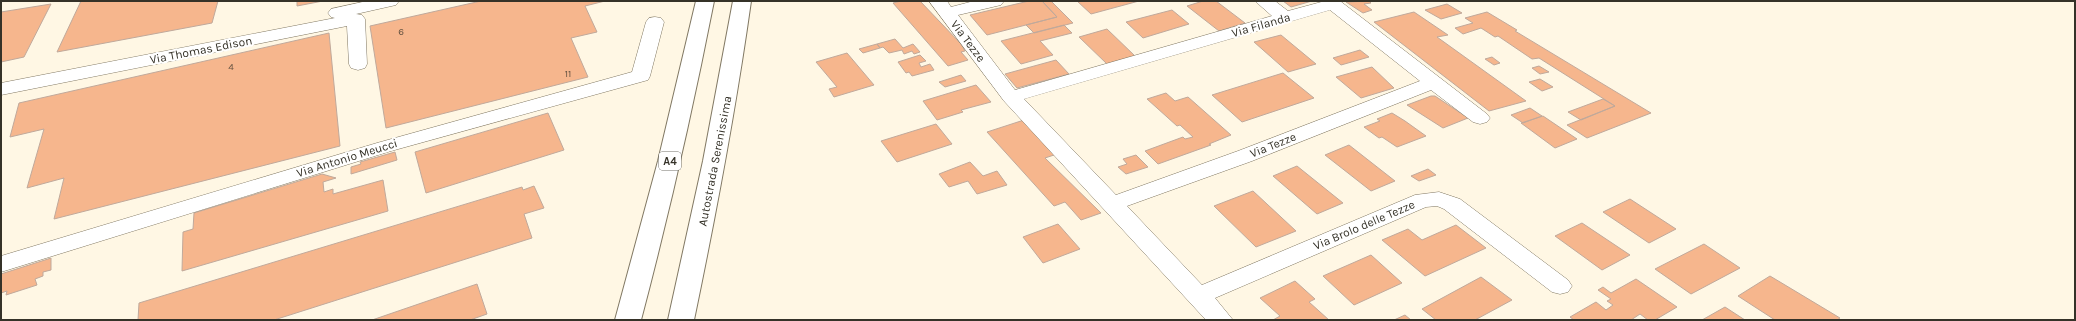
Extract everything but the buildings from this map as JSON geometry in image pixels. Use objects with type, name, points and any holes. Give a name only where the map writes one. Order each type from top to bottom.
[{"type":"highway","name":"A4","points":[[628,320],[655,223],[685,98],[705,1]]},
{"type":"highway","name":"Autostrada Serenissima","points":[[681,320],[704,219],[727,99],[742,1]]},
{"type":"street","points":[[1,78],[390,1]]},
{"type":"street","points":[[942,7],[995,1]]},
{"type":"street","points":[[1264,1],[1286,18]]},
{"type":"street","name":"Via Filanda","points":[[1011,97],[1333,4],[1480,118]]},
{"type":"street","name":"Via Tezze","points":[[942,7],[1011,97],[1221,320]]},
{"type":"street","name":"Via Thomas Edison","points":[[1,89],[356,19],[358,64]]},
{"type":"street","name":"Via Antonio Meucci","points":[[1,264],[384,147],[641,76],[655,22]]},
{"type":"street","name":"Via Tezze","points":[[1112,204],[1246,156],[1434,82]]},
{"type":"street","name":"Via Brolo delle Tezze","points":[[1198,296],[1423,200],[1439,199],[1452,204],[1560,286]]}]
